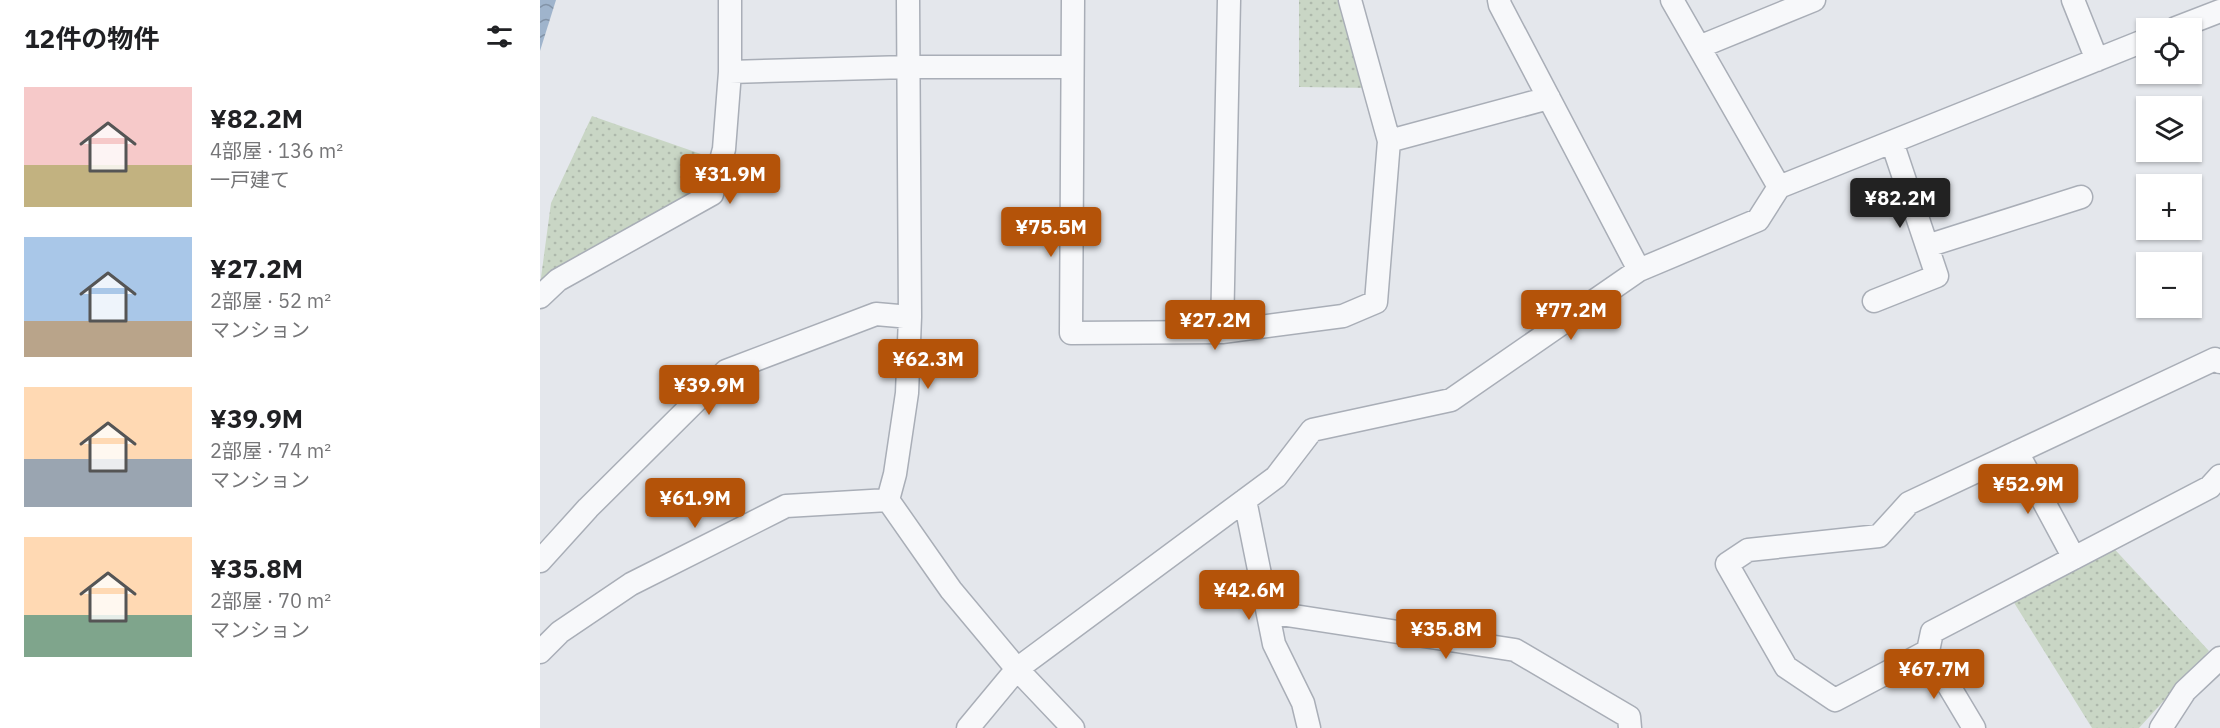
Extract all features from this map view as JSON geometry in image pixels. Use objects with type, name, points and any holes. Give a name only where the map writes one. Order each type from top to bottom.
[{"type":"street","points":[[540,297],[558,280],[712,195],[724,149],[730,72],[730,0]]},
{"type":"street","points":[[888,500],[895,474],[907,393],[910,317],[908,0]]},
{"type":"street","points":[[1072,0],[1071,333],[1222,332],[1343,316],[1376,302],[1389,141],[1350,0]]},
{"type":"street","points":[[1222,332],[1229,0]]},
{"type":"street","points":[[1500,0],[1500,5],[1639,270]]},
{"type":"street","points":[[1672,0],[1779,187]]},
{"type":"street","points":[[1699,47],[1814,0]]},
{"type":"street","points":[[2073,0],[2097,60]]},
{"type":"street","points":[[2202,18],[2220,11]]},
{"type":"street","points":[[968,728],[1017,669],[1276,477],[1312,430],[1451,400],[1639,270],[1758,220],[1779,187],[2136,44]]},
{"type":"street","points":[[730,72],[908,67],[1072,67]]},
{"type":"street","points":[[1389,141],[1549,98]]},
{"type":"street","points":[[1874,301],[1937,276],[1892,142]]},
{"type":"street","points":[[1927,246],[2081,197]]},
{"type":"street","points":[[540,561],[588,508],[726,371],[876,314],[910,317]]},
{"type":"street","points":[[1928,651],[1835,700],[1786,667],[1727,564],[1748,550],[1879,536],[1909,503],[2215,359],[2220,362]]},
{"type":"street","points":[[2017,452],[2074,558]]},
{"type":"street","points":[[1974,728],[1928,651],[1932,632],[2210,488],[2220,476]]},
{"type":"street","points":[[540,652],[560,632],[631,584],[786,506],[888,500]]},
{"type":"street","points":[[888,500],[951,590],[1017,669],[1073,728]]},
{"type":"street","points":[[1245,500],[1274,644],[1303,703],[1309,728]]},
{"type":"street","points":[[1268,612],[1515,650],[1629,717],[1630,728]]},
{"type":"street","points":[[2161,728],[2185,691],[2220,658]]},
{"type":"green space","points":[[1299,0],[1350,0],[1374,88],[1299,87]]},
{"type":"green space","points":[[592,116],[721,161],[714,189],[540,285],[551,203]]},
{"type":"green space","points":[[2107,541],[2209,651],[2139,728],[2092,728],[2008,593]]},
{"type":"water","points":[[540,0],[556,0],[540,51]]}]
